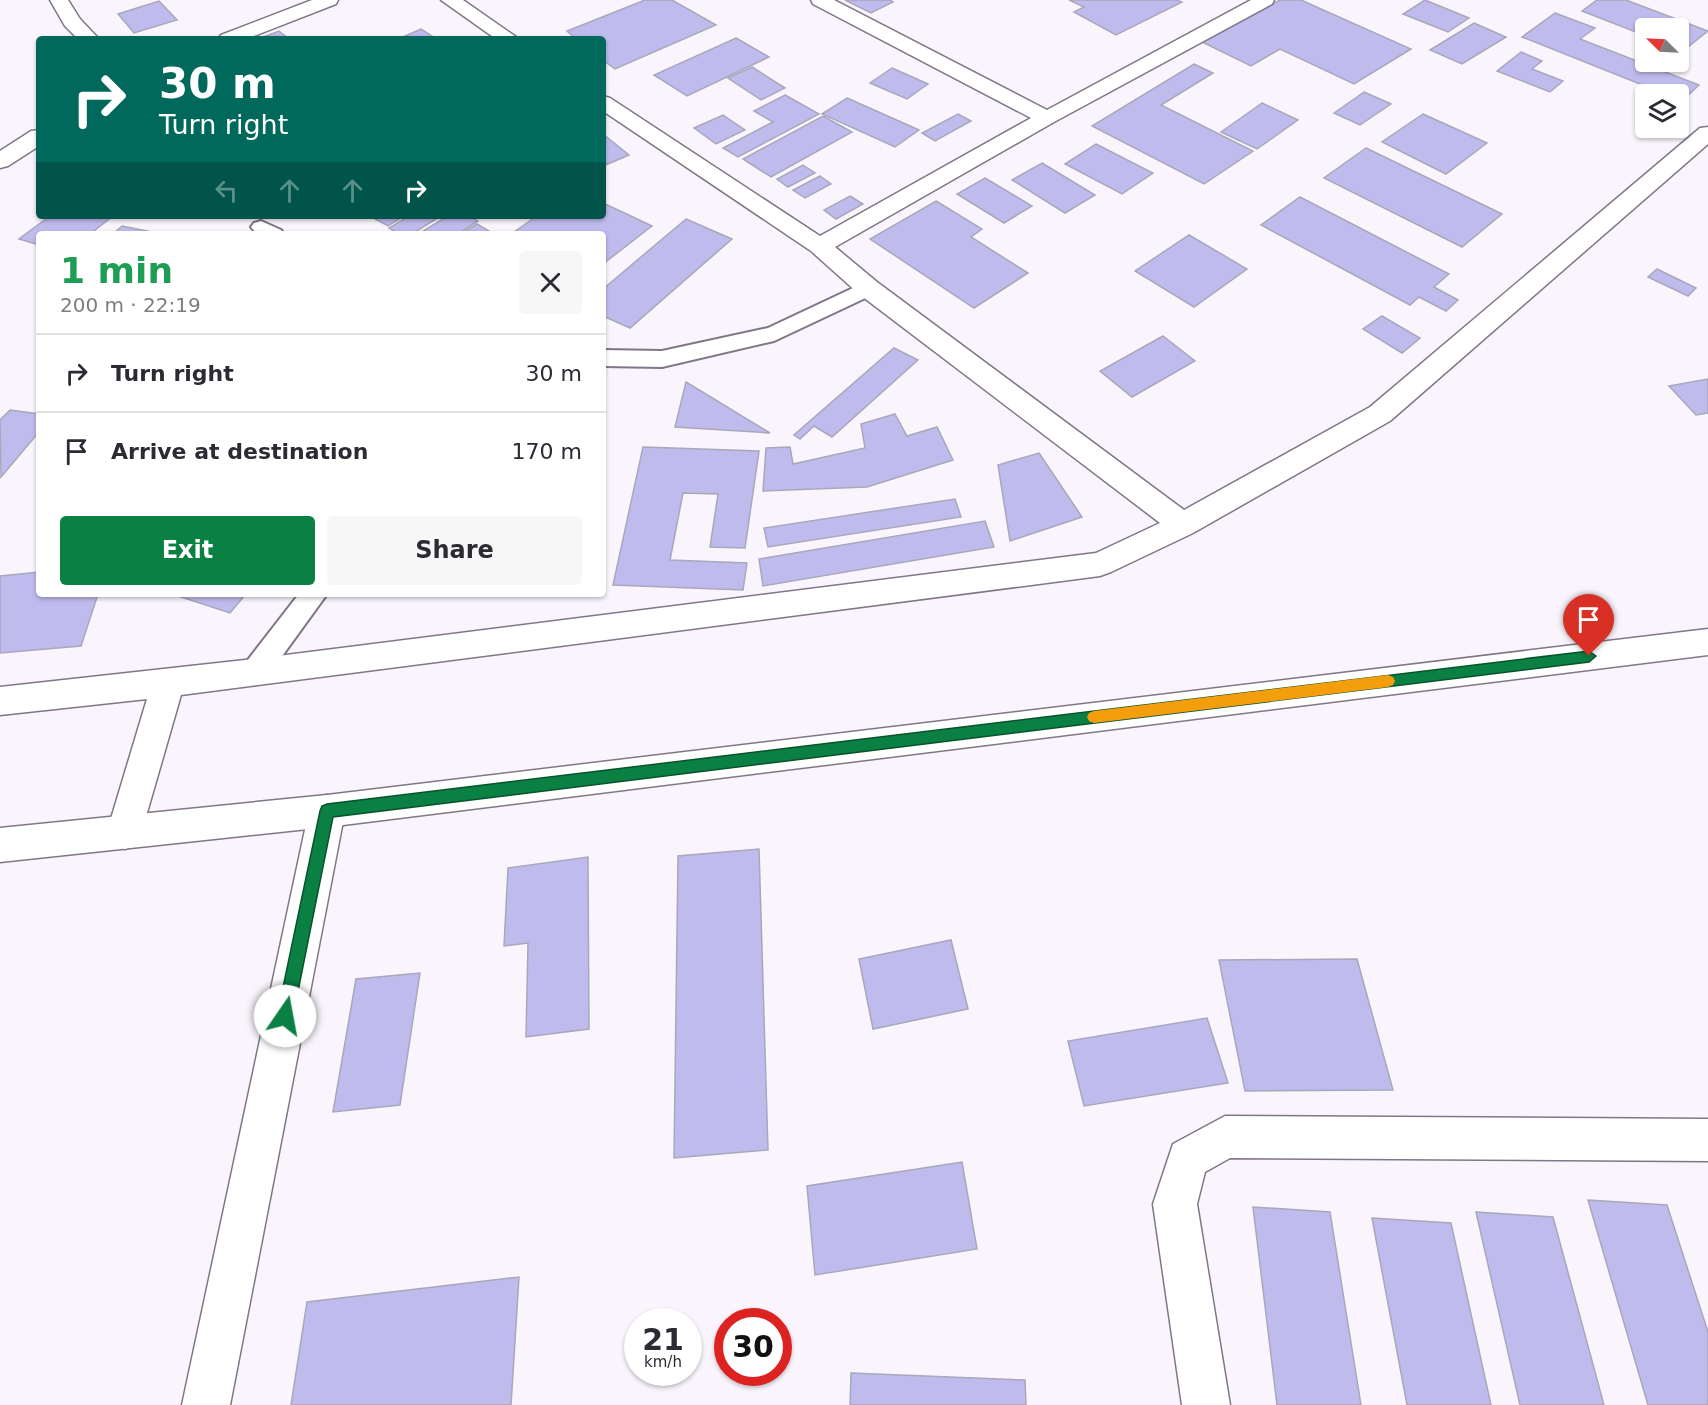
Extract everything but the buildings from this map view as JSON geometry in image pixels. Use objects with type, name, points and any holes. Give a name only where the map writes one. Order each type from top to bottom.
[{"type":"street","points":[[59,0],[72,22],[86,36]]},
{"type":"street","points":[[236,36],[329,0]]},
{"type":"street","points":[[450,0],[504,36]]},
{"type":"street","points":[[820,0],[1047,117]]},
{"type":"street","points":[[1226,0],[1256,5]]},
{"type":"street","points":[[819,246],[1047,117],[1256,5]]},
{"type":"street","points":[[606,104],[819,246],[868,288],[1183,525]]},
{"type":"street","points":[[0,701],[254,673],[1100,564],[1183,525],[1380,414],[1708,133]]},
{"type":"street","points":[[0,161],[36,138]]},
{"type":"street","points":[[0,845],[327,811],[1708,642]]},
{"type":"street","points":[[125,832],[168,682]]},
{"type":"street","points":[[206,1405],[327,811]]},
{"type":"street","points":[[1206,1405],[1175,1204],[1188,1159],[1225,1137],[1708,1140]]},
{"type":"lane","points":[[606,358],[663,359],[774,334],[868,288]]},
{"type":"lane","points":[[254,673],[312,597]]},
{"type":"slow traffic","points":[[1094,717],[1388,681]]},
{"type":"route","points":[[285,1016],[327,811],[1589,656]]}]
